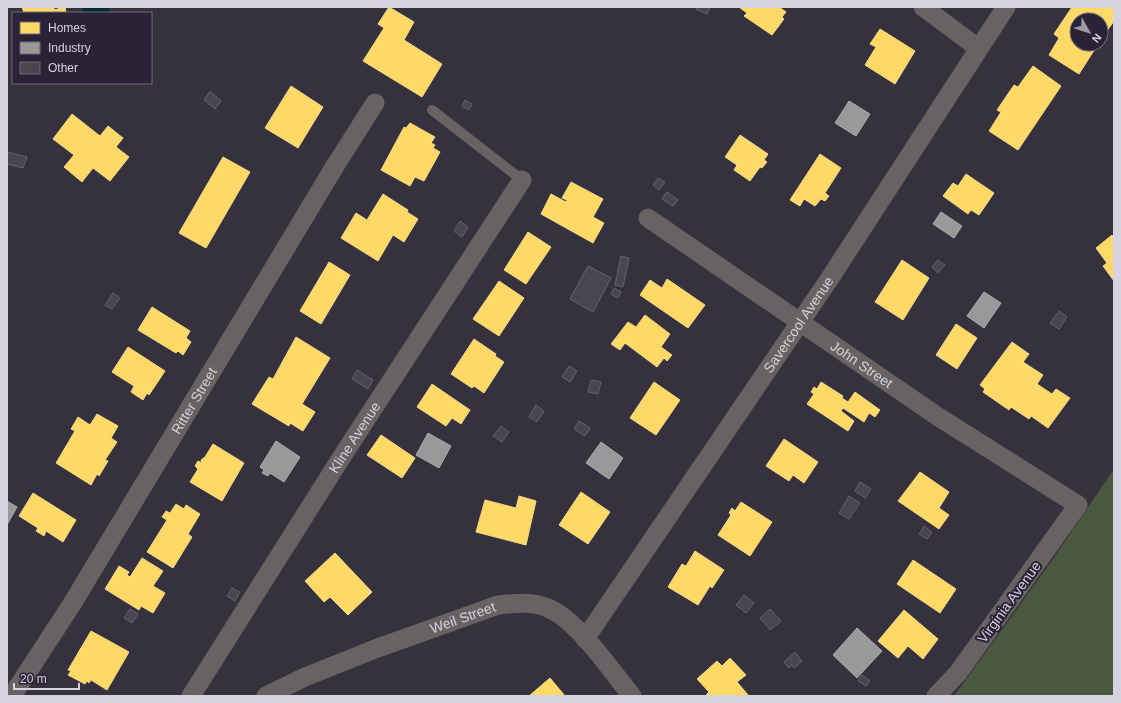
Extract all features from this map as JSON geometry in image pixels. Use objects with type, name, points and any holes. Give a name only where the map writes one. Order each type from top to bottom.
[{"type":"street","points":[[923,7],[978,48]]},
{"type":"street","name":"Savercool Avenue","points":[[585,638],[801,322],[1006,7]]},
{"type":"street","name":"Ritter Street","points":[[12,696],[72,604],[374,103]]},
{"type":"street","name":"Kline Avenue","points":[[191,696],[341,458],[522,180]]},
{"type":"street","name":"John Street","points":[[648,218],[937,416],[1078,505]]},
{"type":"street","name":"Virginia Avenue","points":[[936,696],[958,673],[1078,505]]},
{"type":"street","name":"Weil Street","points":[[266,696],[305,677],[375,649],[498,605],[519,602],[550,609],[562,616],[585,638],[632,696]]},
{"type":"lane","points":[[432,110],[522,180]]},
{"type":"green space","points":[[1114,469],[1114,696],[954,696],[1053,559]]},
{"type":"water","points":[[83,7],[109,7],[109,12],[83,12]]},
{"type":"building: Homes","points":[[22,7],[54,7],[54,10],[65,7],[66,12],[24,12]]},
{"type":"building: Homes","points":[[389,7],[414,22],[404,40],[442,64],[422,97],[363,61],[384,28],[378,24]]},
{"type":"building: Homes","points":[[739,7],[779,7],[786,12],[782,17],[784,19],[772,35],[744,16],[747,13]]},
{"type":"building: Homes","points":[[1072,7],[1114,7],[1114,21],[1109,28],[1109,12],[1069,12],[1069,52],[1093,52],[1079,74],[1049,55],[1059,38],[1054,34]]},
{"type":"building: Homes","points":[[880,29],[915,51],[895,84],[865,65],[876,47],[870,44]]},
{"type":"building: Homes","points":[[1033,66],[1061,86],[1018,150],[989,131],[1001,112],[997,110],[1014,85],[1018,87]]},
{"type":"building: Homes","points":[[291,86],[323,107],[298,148],[265,128]]},
{"type":"building: Homes","points":[[72,114],[100,136],[108,126],[123,138],[116,147],[129,157],[110,181],[93,168],[82,182],[64,167],[74,155],[53,139]]},
{"type":"building: Homes","points":[[410,123],[435,137],[431,143],[435,145],[433,148],[440,152],[424,181],[415,177],[410,186],[381,170],[404,127],[406,128]]},
{"type":"building: Homes","points":[[740,135],[768,154],[764,160],[767,162],[762,168],[760,167],[750,181],[734,170],[737,165],[725,157]]},
{"type":"building: Homes","points":[[820,154],[841,168],[825,193],[829,196],[825,201],[821,199],[815,206],[804,199],[800,206],[790,200]]},
{"type":"building: Homes","points":[[223,157],[250,172],[206,248],[179,233]]},
{"type":"building: Homes","points":[[966,174],[994,193],[979,215],[971,210],[968,214],[943,196],[953,183],[958,186]]},
{"type":"building: Homes","points":[[571,182],[603,199],[593,217],[604,223],[593,243],[541,214],[551,194],[566,202],[567,200],[562,198]]},
{"type":"building: Homes","points":[[383,194],[408,210],[407,212],[418,219],[404,242],[393,235],[378,261],[341,238],[356,213],[367,220]]},
{"type":"building: Homes","points":[[528,232],[551,247],[526,284],[504,270]]},
{"type":"building: Homes","points":[[1112,235],[1114,238],[1114,281],[1103,266],[1107,263],[1096,248]]},
{"type":"building: Homes","points":[[902,260],[929,278],[903,320],[875,302]]},
{"type":"building: Homes","points":[[329,262],[350,275],[321,324],[300,311]]},
{"type":"building: Homes","points":[[667,279],[705,305],[688,328],[640,295],[650,280],[662,288]]},
{"type":"building: Homes","points":[[499,281],[524,298],[499,336],[473,319]]},
{"type":"building: Homes","points":[[152,307],[190,331],[186,338],[191,342],[183,355],[178,351],[176,353],[138,330]]},
{"type":"building: Homes","points":[[645,315],[670,334],[661,347],[672,355],[667,361],[664,358],[657,367],[625,343],[620,350],[611,344],[628,322],[636,327]]},
{"type":"building: Homes","points":[[956,324],[977,338],[957,369],[936,355]]},
{"type":"building: Homes","points":[[296,337],[330,358],[302,404],[315,412],[303,431],[290,423],[289,426],[252,404],[269,377],[273,379]]},
{"type":"building: Homes","points":[[474,339],[496,354],[495,356],[504,362],[484,393],[474,386],[472,388],[451,374]]},
{"type":"building: Homes","points":[[1012,342],[1029,354],[1023,362],[1043,375],[1037,384],[1052,394],[1056,389],[1070,398],[1048,428],[1031,416],[1029,419],[1011,407],[1009,410],[983,392],[985,389],[980,385]]},
{"type":"building: Homes","points":[[128,347],[165,371],[149,395],[147,393],[143,400],[131,392],[134,386],[112,372]]},
{"type":"building: Homes","points":[[654,382],[680,400],[656,435],[630,418]]},
{"type":"building: Homes","points":[[821,382],[843,396],[842,398],[848,402],[855,392],[880,410],[875,417],[869,413],[864,422],[843,408],[841,411],[854,421],[848,431],[807,404],[814,394],[811,392],[814,387],[817,389]]},
{"type":"building: Homes","points":[[432,384],[470,410],[461,424],[452,418],[446,426],[417,407]]},
{"type":"building: Homes","points":[[97,414],[118,426],[111,438],[117,442],[105,460],[108,461],[99,476],[97,474],[91,485],[56,463],[75,431],[71,429],[78,417],[90,425]]},
{"type":"building: Homes","points":[[381,435],[415,458],[402,478],[367,455]]},
{"type":"building: Homes","points":[[784,439],[818,462],[804,483],[793,475],[789,481],[766,466]]},
{"type":"building: Homes","points":[[213,444],[244,463],[222,501],[190,482],[198,469],[195,466],[198,461],[202,463],[201,460],[205,457]]},
{"type":"building: Homes","points":[[920,472],[949,492],[939,508],[949,515],[939,529],[898,501]]},
{"type":"building: Homes","points":[[581,492],[610,512],[588,544],[559,525]]},
{"type":"building: Homes","points":[[33,493],[76,520],[63,542],[46,531],[44,536],[36,531],[38,528],[19,516]]},
{"type":"building: Homes","points":[[519,496],[536,501],[526,545],[476,532],[485,500],[516,508]]},
{"type":"building: Homes","points":[[741,502],[772,522],[750,556],[718,535],[731,515],[729,513],[732,508],[735,511]]},
{"type":"building: Homes","points":[[176,504],[184,509],[186,505],[200,514],[188,534],[192,537],[173,568],[147,552],[167,520],[162,517],[166,511],[170,513]]},
{"type":"building: Homes","points":[[695,551],[724,570],[712,588],[710,586],[698,605],[668,587],[682,564],[686,566]]},
{"type":"building: Homes","points":[[335,553],[372,592],[348,615],[330,597],[324,602],[305,581]]},
{"type":"building: Homes","points":[[142,558],[163,571],[153,586],[165,593],[153,613],[141,606],[139,610],[105,589],[119,566],[129,572],[127,575],[130,577]]},
{"type":"building: Homes","points":[[913,560],[956,589],[940,613],[897,584]]},
{"type":"building: Homes","points":[[904,610],[938,639],[923,659],[908,646],[898,658],[878,641]]},
{"type":"building: Homes","points":[[91,631],[129,652],[107,690],[91,680],[89,683],[87,681],[85,684],[68,675],[71,671],[68,670]]},
{"type":"building: Homes","points":[[730,658],[746,675],[737,682],[749,696],[705,696],[709,692],[697,679],[717,661],[722,666]]},
{"type":"building: Homes","points":[[550,678],[565,696],[529,696]]},
{"type":"building: Industry","points":[[849,101],[870,114],[856,136],[835,123]]},
{"type":"building: Industry","points":[[941,212],[962,226],[954,238],[933,224]]},
{"type":"building: Industry","points":[[984,292],[1001,303],[984,328],[967,316]]},
{"type":"building: Industry","points":[[428,433],[451,446],[439,468],[416,455]]},
{"type":"building: Industry","points":[[276,441],[300,457],[284,482],[270,473],[268,476],[262,473],[264,470],[260,467]]},
{"type":"building: Industry","points":[[601,442],[623,458],[609,479],[586,463]]},
{"type":"building: Industry","points":[[7,501],[17,507],[7,525]]},
{"type":"building: Industry","points":[[857,628],[882,651],[857,678],[833,655]]},
{"type":"building: Other","points":[[697,7],[710,7],[707,14],[696,9]]},
{"type":"building: Other","points":[[210,91],[221,101],[215,109],[204,100]]},
{"type":"building: Other","points":[[465,100],[472,104],[469,110],[462,106]]},
{"type":"building: Other","points":[[8,152],[27,157],[23,168],[7,164]]},
{"type":"building: Other","points":[[658,178],[665,182],[659,190],[653,185]]},
{"type":"building: Other","points":[[667,192],[678,200],[673,206],[662,199]]},
{"type":"building: Other","points":[[460,221],[468,227],[462,237],[454,231]]},
{"type":"building: Other","points":[[621,256],[629,258],[623,287],[615,285]]},
{"type":"building: Other","points":[[938,260],[945,265],[938,273],[932,267]]},
{"type":"building: Other","points":[[588,266],[611,278],[593,312],[570,299]]},
{"type":"building: Other","points":[[614,288],[621,292],[618,298],[611,294]]},
{"type":"building: Other","points":[[113,293],[120,298],[112,309],[105,305]]},
{"type":"building: Other","points":[[1059,311],[1067,317],[1059,329],[1050,323]]},
{"type":"building: Other","points":[[569,366],[577,371],[570,382],[562,377]]},
{"type":"building: Other","points":[[357,370],[373,380],[368,389],[352,379]]},
{"type":"building: Other","points":[[591,380],[601,382],[598,394],[588,392]]},
{"type":"building: Other","points":[[536,405],[544,411],[537,422],[529,417]]},
{"type":"building: Other","points":[[579,421],[590,428],[585,436],[574,429]]},
{"type":"building: Other","points":[[501,426],[509,432],[502,442],[493,436]]},
{"type":"building: Other","points":[[860,482],[871,489],[865,498],[855,491]]},
{"type":"building: Other","points":[[849,496],[860,503],[849,519],[839,513]]},
{"type":"building: Other","points":[[924,526],[932,532],[927,539],[919,534]]},
{"type":"building: Other","points":[[232,588],[240,592],[235,601],[227,596]]},
{"type":"building: Other","points":[[744,595],[754,603],[746,613],[736,605]]},
{"type":"building: Other","points":[[130,609],[138,614],[132,623],[124,618]]},
{"type":"building: Other","points":[[770,609],[781,621],[770,630],[760,618]]},
{"type":"building: Other","points":[[795,652],[802,661],[794,668],[792,665],[789,668],[784,662]]},
{"type":"building: Other","points":[[862,675],[870,681],[866,686],[858,681]]}]
